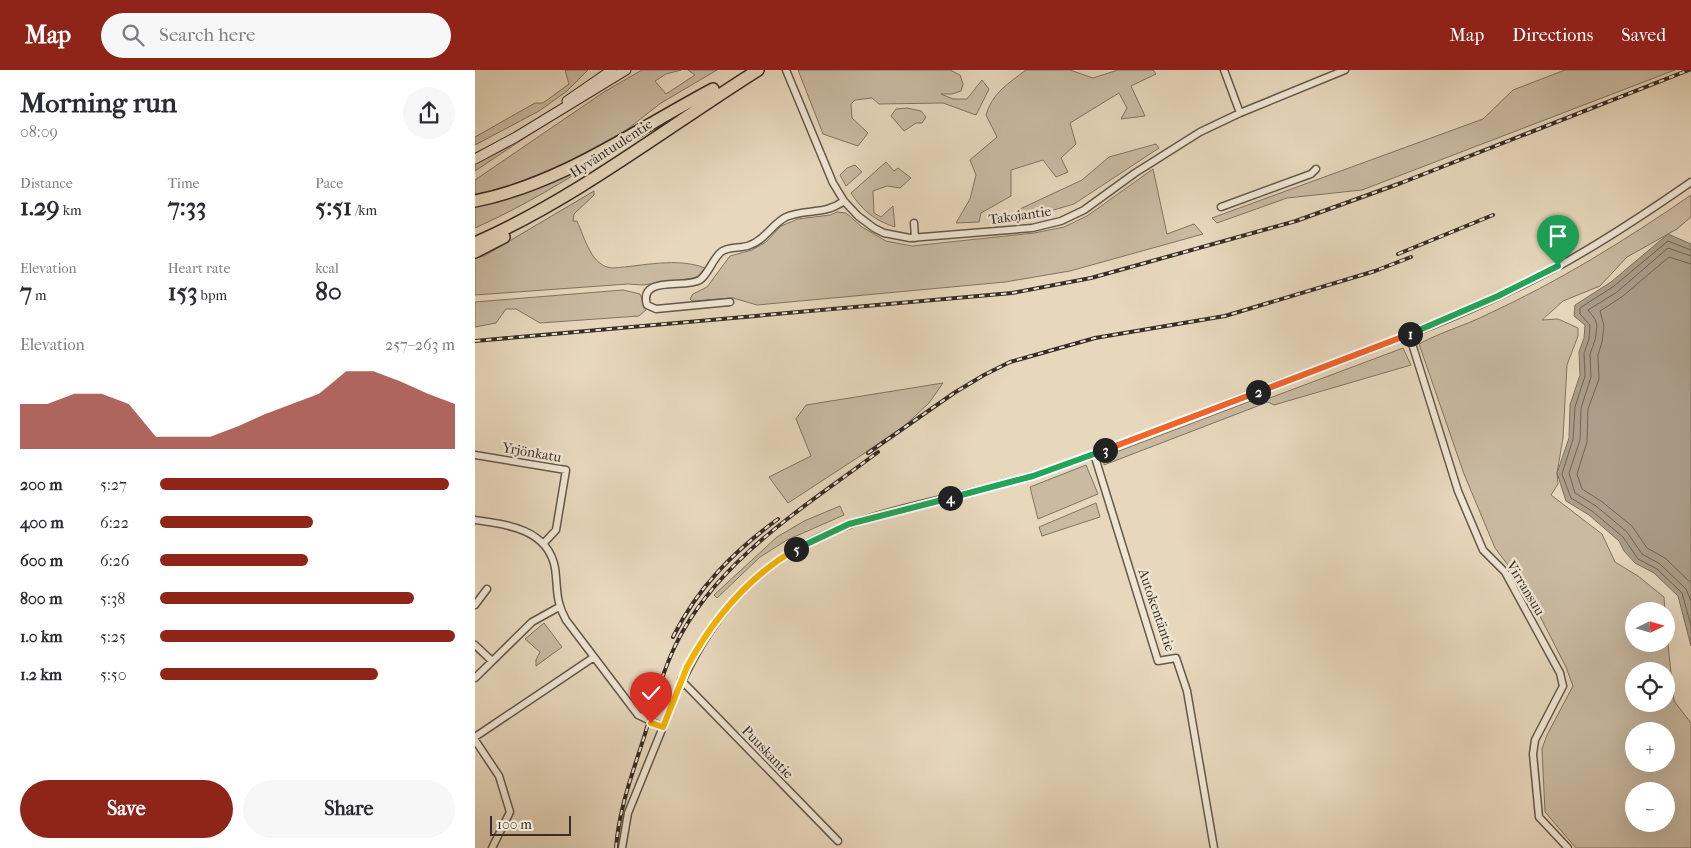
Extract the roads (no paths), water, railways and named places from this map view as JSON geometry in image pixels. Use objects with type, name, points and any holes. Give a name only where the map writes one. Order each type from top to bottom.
[{"type":"highway","name":"Hyväntuulentie","points":[[475,235],[561,190],[744,70]]},
{"type":"highway","name":"Hyväntuulentie","points":[[475,243],[529,217],[758,70]]},
{"type":"highway","points":[[475,201],[515,190],[575,165],[713,89]]},
{"type":"highway","points":[[475,252],[532,221],[573,190]]},
{"type":"street","points":[[555,112],[561,105],[612,70]]},
{"type":"street","points":[[475,159],[516,137],[555,112],[564,109],[626,70]]},
{"type":"street","name":"Takojantie","points":[[786,70],[833,182],[844,201],[865,222],[884,233],[902,238],[1032,228],[1061,222],[1084,210],[1135,173],[1190,138],[1240,113],[1345,70]]},
{"type":"street","points":[[1224,70],[1240,113]]},
{"type":"street","points":[[475,154],[492,150]]},
{"type":"street","points":[[1221,208],[1311,174],[1316,169]]},
{"type":"street","points":[[622,848],[628,812],[681,680],[709,630],[725,609],[766,570],[808,542],[856,522],[1033,476],[1409,334],[1498,296],[1558,266],[1625,227],[1691,182]]},
{"type":"street","points":[[730,302],[656,310],[647,305],[645,296],[655,286],[691,283],[700,280],[721,252],[751,245],[786,217],[795,214],[829,210],[844,201]]},
{"type":"street","points":[[914,223],[915,238]]},
{"type":"street","name":"Virransuu","points":[[1409,334],[1458,491],[1483,550],[1505,572],[1560,673],[1563,686],[1535,740],[1533,754],[1539,817],[1568,848]]},
{"type":"street","name":"Autokentäntie","points":[[1094,454],[1158,661],[1176,658],[1187,692],[1213,848]]},
{"type":"street","name":"Yrjönkatu","points":[[475,455],[567,470],[556,530],[543,544]]},
{"type":"street","points":[[475,520],[519,528],[543,544],[553,558],[559,607],[566,620],[638,715],[663,727]]},
{"type":"street","points":[[475,605],[487,589]]},
{"type":"street","points":[[475,678],[532,622],[559,607]]},
{"type":"street","points":[[475,645],[491,661]]},
{"type":"street","points":[[492,848],[509,812],[499,776],[475,739],[594,657]]},
{"type":"street","name":"Puuskantie","points":[[681,680],[838,841]]},
{"type":"water","points":[[1668,234],[1691,244],[1691,646],[1678,596],[1654,573],[1635,563],[1624,551],[1619,541],[1589,515],[1566,501],[1557,473],[1569,438],[1570,405],[1580,375],[1579,352],[1584,338],[1585,325],[1574,316],[1575,305],[1611,282]]},
{"type":"railway","points":[[475,341],[1012,293],[1091,278],[1296,221],[1401,183],[1689,70]]},
{"type":"railway","points":[[1398,254],[1493,215]]},
{"type":"railway","points":[[868,453],[954,393],[1010,362],[1095,338],[1225,316],[1375,271],[1411,257]]},
{"type":"railway","points":[[616,848],[623,804],[659,689],[676,644],[694,614],[715,586],[739,560],[765,537],[878,452]]},
{"type":"railway","points":[[673,637],[705,586],[746,544],[778,519]]}]
